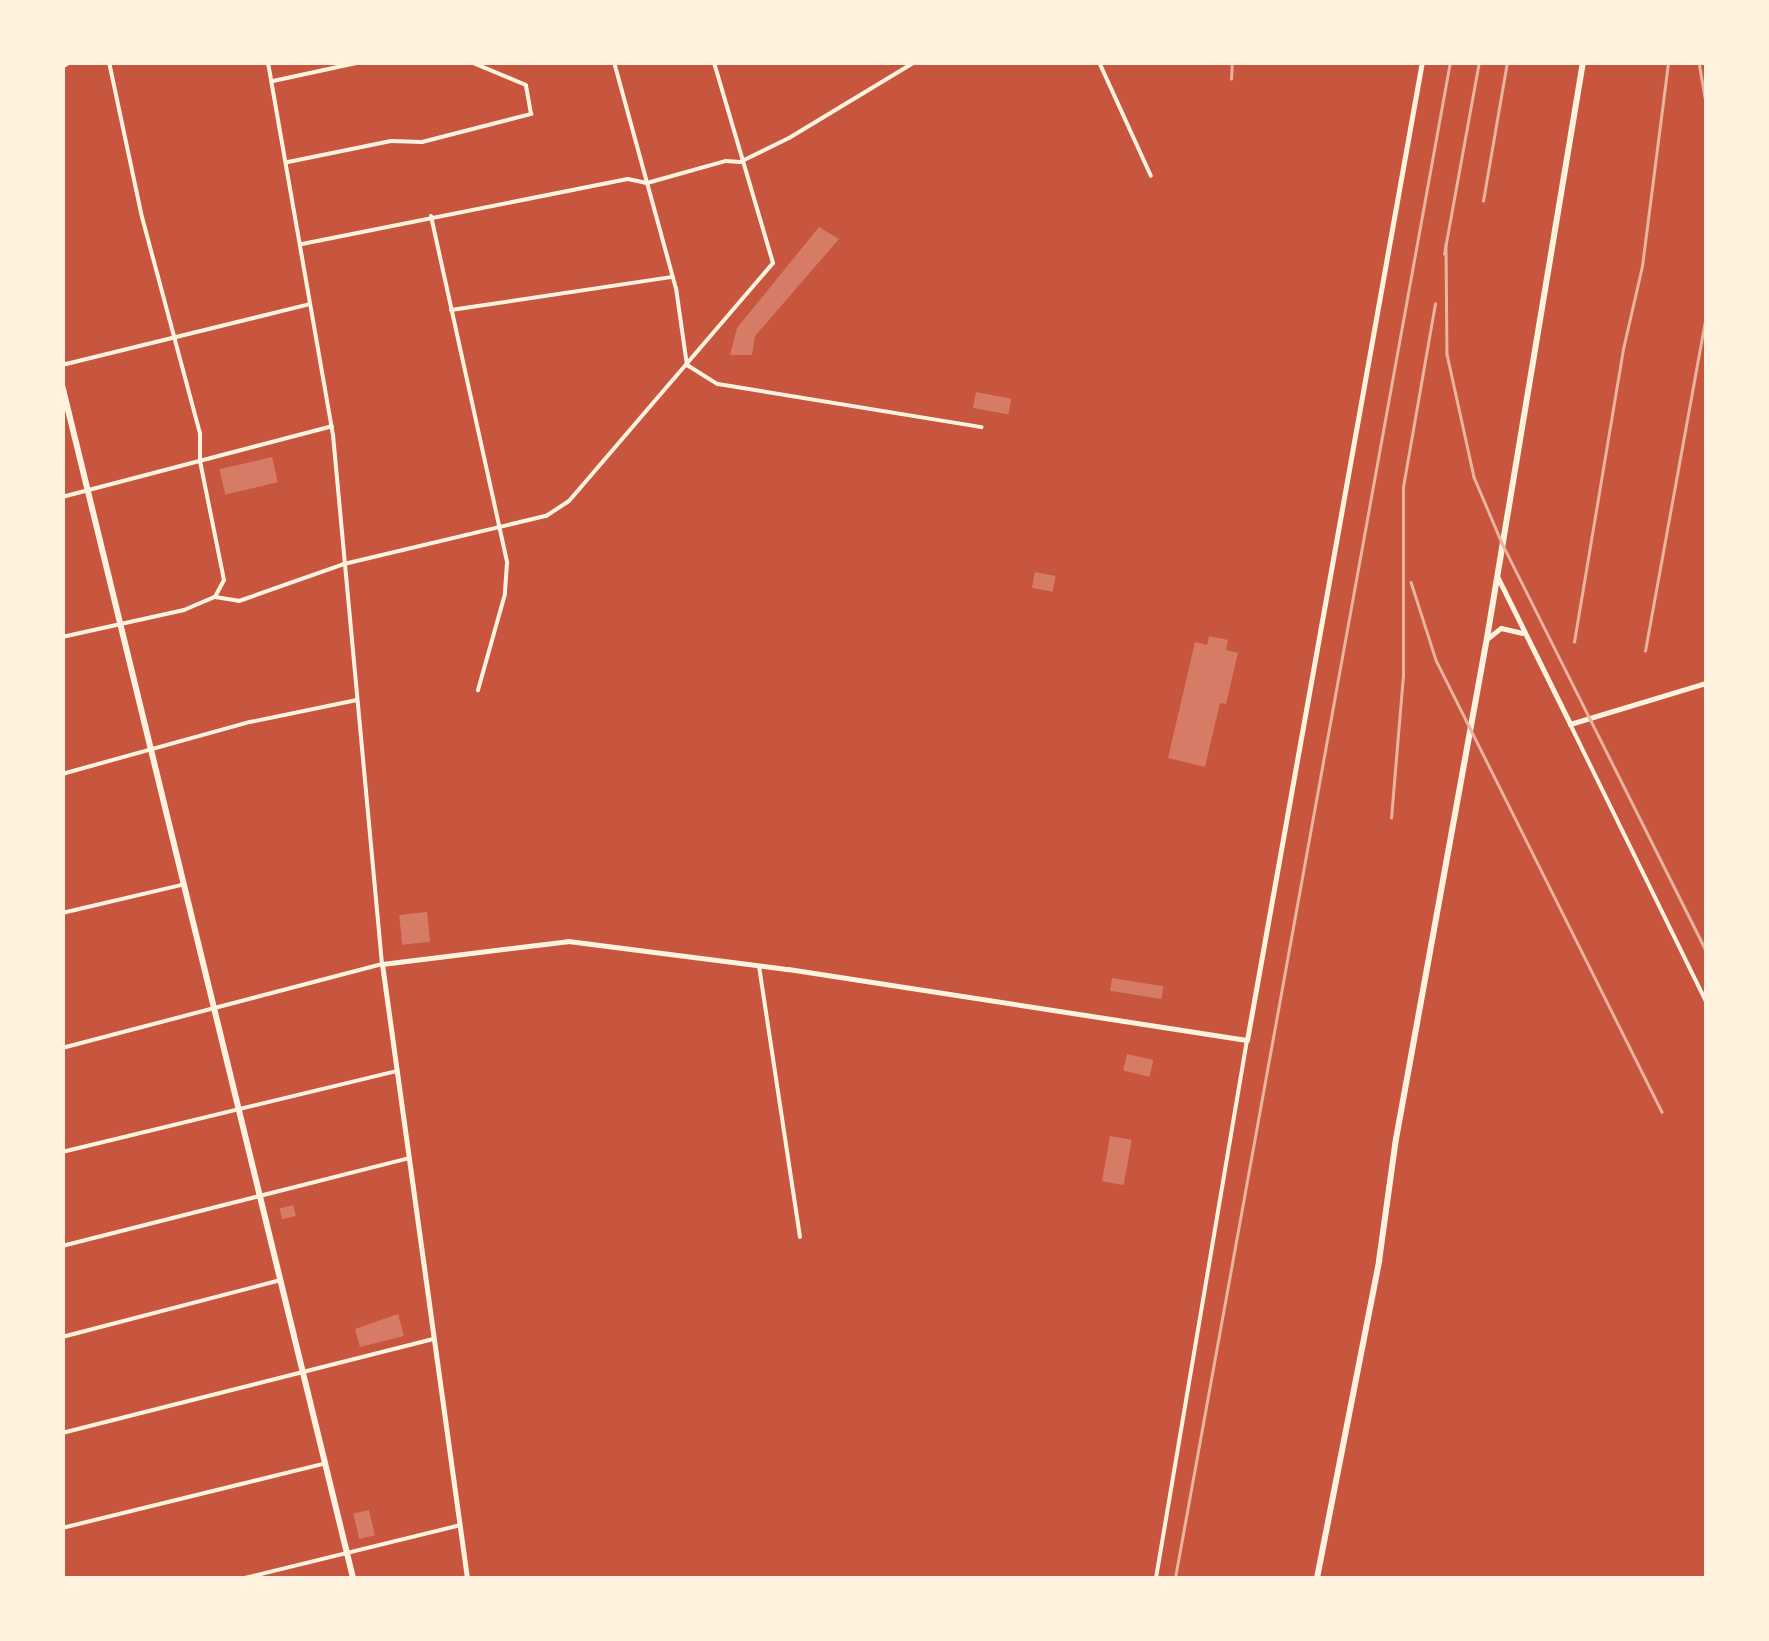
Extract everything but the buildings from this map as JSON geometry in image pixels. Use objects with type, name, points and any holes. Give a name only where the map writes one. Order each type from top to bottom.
[{"type":"main road","points":[[1317,1578],[1379,1261],[1396,1138],[1487,638],[1583,62]]},
{"type":"main road","points":[[62,384],[217,1007],[353,1578]]},
{"type":"street","points":[[62,66],[70,62]]},
{"type":"street","points":[[109,62],[172,338],[200,434],[200,461],[224,580],[215,597]]},
{"type":"street","points":[[268,62],[332,426],[382,964],[468,1578]]},
{"type":"street","points":[[272,82],[361,62]]},
{"type":"street","points":[[286,163],[392,141],[422,142],[531,114],[526,85],[471,62]]},
{"type":"street","points":[[614,62],[674,277],[687,366]]},
{"type":"street","points":[[62,637],[184,610],[215,597],[239,601],[344,564],[546,516],[569,501],[773,264],[740,162],[714,62]]},
{"type":"street","points":[[300,245],[628,178],[646,183],[726,161],[740,162],[916,62]]},
{"type":"street","points":[[1099,62],[1151,176]]},
{"type":"street","points":[[1156,1578],[1422,62]]},
{"type":"street","points":[[431,216],[508,562],[505,594],[478,690]]},
{"type":"street","points":[[451,310],[674,277]]},
{"type":"street","points":[[62,365],[310,304]]},
{"type":"street","points":[[687,366],[718,384],[982,427]]},
{"type":"street","points":[[62,498],[332,426]]},
{"type":"street","points":[[1496,576],[1706,1000]]},
{"type":"street","points":[[1487,638],[1509,627],[1524,634]]},
{"type":"street","points":[[1570,724],[1706,683]]},
{"type":"street","points":[[62,774],[250,722],[358,700]]},
{"type":"street","points":[[62,913],[186,884]]},
{"type":"street","points":[[62,1048],[382,964],[568,941],[1248,1040]]},
{"type":"street","points":[[759,966],[800,1237]]},
{"type":"street","points":[[62,1152],[397,1070]]},
{"type":"street","points":[[62,1246],[409,1158]]},
{"type":"street","points":[[62,1337],[281,1280]]},
{"type":"street","points":[[62,1433],[433,1338]]},
{"type":"street","points":[[62,1528],[326,1464]]},
{"type":"street","points":[[245,1578],[460,1525]]},
{"type":"railway","points":[[1231,79],[1232,62]]},
{"type":"railway","points":[[1175,1578],[1450,62]]},
{"type":"railway","points":[[1444,254],[1479,62]]},
{"type":"railway","points":[[1483,201],[1507,62]]},
{"type":"railway","points":[[1574,642],[1623,349],[1642,266],[1668,62]]},
{"type":"railway","points":[[1699,62],[1706,103]]},
{"type":"railway","points":[[1446,244],[1447,354],[1474,477],[1502,543],[1706,951]]},
{"type":"railway","points":[[1391,818],[1403,676],[1403,487],[1435,304]]},
{"type":"railway","points":[[1645,651],[1706,316]]},
{"type":"railway","points":[[1411,582],[1436,660],[1662,1112]]}]
